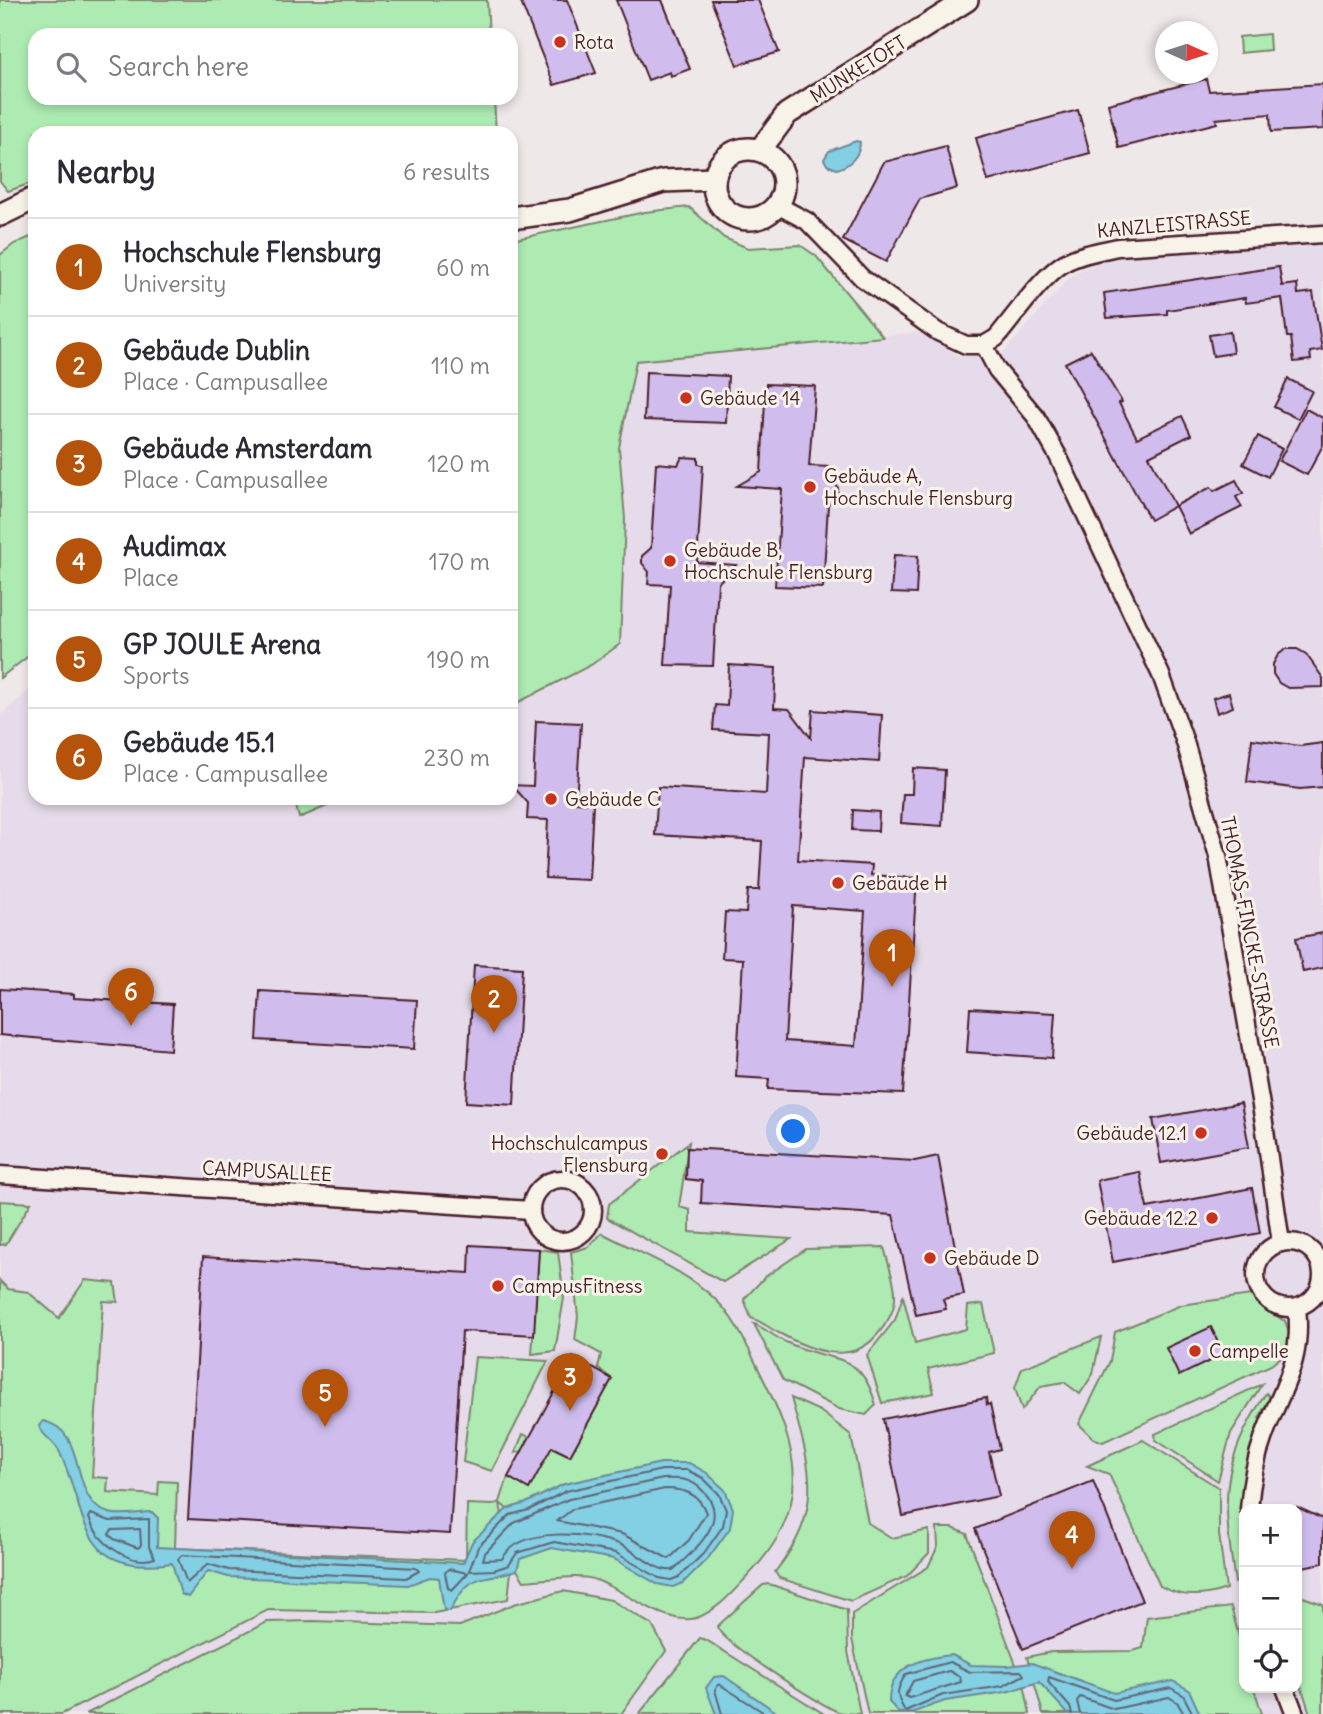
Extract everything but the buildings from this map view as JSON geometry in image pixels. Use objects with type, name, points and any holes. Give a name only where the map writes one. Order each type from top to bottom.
[{"type":"street","name":"MUNKETOFT","points":[[760,150],[787,114],[967,0]]},
{"type":"street","points":[[749,148],[760,150],[778,162],[783,172],[783,195],[777,205],[756,218],[733,215],[717,196],[713,179],[728,155],[749,148]]},
{"type":"street","points":[[518,217],[570,210],[663,181],[713,179]]},
{"type":"street","points":[[0,215],[28,201]]},
{"type":"street","points":[[777,205],[807,221],[862,278],[938,332],[966,345],[984,345]]},
{"type":"street","name":"KANZLEISTRASSE","points":[[984,345],[996,338],[1052,273],[1063,264],[1089,253],[1118,247],[1323,234]]},
{"type":"street","name":"THOMAS-FINCKE-STRASSE","points":[[984,345],[997,370],[1036,417],[1058,456],[1161,675],[1185,742],[1218,856],[1264,1124],[1281,1243]]},
{"type":"street","name":"CAMPUSALLEE","points":[[0,1175],[531,1210]]},
{"type":"street","points":[[1281,1243],[1296,1243],[1308,1248],[1321,1267],[1320,1288],[1309,1302],[1297,1308],[1283,1308],[1272,1304],[1261,1293],[1256,1280],[1261,1257],[1281,1243]]},
{"type":"street","points":[[1250,1504],[1255,1463],[1293,1369],[1299,1325],[1297,1308]]},
{"type":"street","points":[[1287,1693],[1295,1714]]},
{"type":"shaded area","name":"Hochschulcampus Flensburg","points":[[1323,244],[1323,1714],[0,1714],[0,715],[28,692],[28,805],[518,805],[518,390],[636,361],[922,332],[960,357],[1003,353],[1070,277],[1084,268],[1122,257]]},
{"type":"green space","points":[[0,0],[487,0],[489,28],[28,28],[28,105],[494,105],[496,126],[28,126],[28,184],[8,191],[0,181]]},
{"type":"green space","points":[[1269,34],[1270,50],[1240,53],[1239,37]]},
{"type":"green space","points":[[689,207],[724,238],[748,248],[800,245],[816,256],[883,337],[636,361],[619,448],[625,519],[620,644],[591,665],[518,702],[518,239],[645,212]]},
{"type":"green space","points":[[28,238],[28,656],[0,678],[0,255],[14,244]]},
{"type":"green space","points":[[296,805],[330,805],[299,818]]},
{"type":"green space","points":[[689,1142],[679,1207],[690,1210],[690,1232],[791,1239],[723,1282],[607,1218],[609,1204]]},
{"type":"green space","points":[[0,1201],[31,1203],[6,1244],[0,1245]]},
{"type":"green space","points":[[602,1233],[677,1271],[716,1300],[736,1325],[785,1429],[794,1479],[791,1504],[782,1528],[767,1553],[716,1607],[696,1618],[684,1619],[658,1612],[593,1579],[569,1577],[524,1581],[517,1570],[507,1509],[500,1503],[511,1572],[508,1599],[434,1613],[268,1610],[62,1714],[0,1714],[0,1281],[8,1289],[28,1292],[59,1318],[85,1280],[115,1283],[118,1302],[103,1301],[92,1477],[108,1478],[107,1492],[158,1495],[159,1481],[177,1482],[175,1548],[466,1560],[467,1504],[492,1505],[500,1502],[508,1477],[529,1489],[543,1463],[522,1451],[515,1453],[523,1434],[570,1456],[612,1379],[598,1368],[601,1354],[575,1340],[578,1317],[571,1252],[588,1247]]},
{"type":"green space","points":[[884,1247],[894,1284],[894,1303],[885,1324],[866,1345],[842,1353],[816,1349],[751,1318],[744,1299],[765,1277],[806,1249]]},
{"type":"green space","points":[[539,1249],[558,1252],[564,1298],[555,1351],[532,1354]]},
{"type":"green space","points":[[1251,1295],[1285,1321],[1290,1336],[1287,1351],[1271,1365],[1103,1442],[1093,1438],[1079,1424],[1110,1361],[1115,1332],[1181,1305]]},
{"type":"green space","points":[[903,1296],[915,1343],[966,1329],[968,1306],[983,1304],[994,1353],[928,1369],[934,1393],[882,1403],[867,1355],[895,1320]]},
{"type":"green space","points":[[754,1324],[788,1343],[853,1366],[862,1374],[876,1405],[866,1415],[839,1409],[783,1380]]},
{"type":"green space","points":[[1101,1337],[1093,1374],[1080,1394],[1064,1382],[1041,1386],[1022,1410],[1015,1388],[1022,1368]]},
{"type":"green space","points":[[475,1357],[548,1361],[492,1471],[463,1462]]},
{"type":"green space","points":[[1262,1384],[1231,1433],[1218,1481],[1156,1440],[1155,1434]]},
{"type":"green space","points":[[1266,1393],[1270,1397],[1259,1418],[1264,1421],[1249,1459],[1242,1504],[1239,1504],[1239,1581],[1235,1583],[1228,1528],[1228,1484],[1239,1442]]},
{"type":"green space","points":[[791,1398],[820,1411],[851,1435],[868,1523],[892,1538],[929,1530],[929,1553],[907,1576],[851,1601],[779,1578],[775,1572],[801,1528],[809,1488],[804,1446]]},
{"type":"green space","points":[[1143,1440],[1219,1488],[1219,1534],[1226,1589],[1193,1595],[1176,1593],[1160,1586],[1109,1474],[1087,1466]]},
{"type":"green space","points":[[937,1528],[953,1528],[967,1534],[1025,1689],[1030,1714],[868,1714],[852,1639],[852,1614],[928,1567],[938,1546]]},
{"type":"green space","points":[[769,1584],[847,1610],[848,1651],[860,1714],[838,1712],[812,1697],[752,1659],[717,1627],[763,1585]]},
{"type":"green space","points":[[563,1591],[611,1600],[652,1625],[666,1651],[621,1714],[86,1714],[267,1622],[460,1626],[514,1604]]},
{"type":"green space","points":[[1302,1597],[1323,1604],[1323,1714],[1310,1714],[1302,1688]]},
{"type":"green space","points":[[1231,1607],[1239,1637],[1239,1693],[1256,1693],[1262,1714],[1043,1714],[1027,1657],[1051,1652],[1133,1651],[1143,1648],[1147,1617]]},
{"type":"green space","points":[[700,1638],[706,1640],[824,1714],[639,1714]]},
{"type":"water","points":[[860,142],[860,147],[850,163],[837,169],[827,165],[824,159],[829,151]]},
{"type":"water","points":[[43,1421],[58,1427],[67,1437],[82,1481],[96,1506],[114,1514],[152,1512],[158,1518],[157,1547],[463,1563],[472,1542],[507,1509],[526,1503],[564,1484],[661,1463],[689,1463],[707,1473],[725,1490],[733,1509],[730,1528],[709,1557],[683,1583],[673,1587],[657,1584],[614,1559],[552,1548],[520,1559],[517,1570],[470,1584],[457,1598],[450,1611],[444,1610],[439,1578],[430,1577],[408,1585],[228,1577],[208,1571],[188,1597],[181,1594],[172,1563],[141,1565],[118,1560],[102,1550],[90,1535],[82,1517],[59,1451],[39,1426]]},
{"type":"water","points":[[952,1655],[971,1665],[1007,1666],[1032,1663],[1114,1693],[1173,1681],[1189,1690],[1200,1714],[1068,1714],[1039,1682],[1006,1692],[945,1701],[914,1712],[899,1713],[889,1702],[894,1680],[909,1666]]},
{"type":"water","points":[[724,1676],[779,1714],[716,1714],[706,1688],[714,1677]]},
{"type":"place","name":"Rota","points":[[560,42]]},
{"type":"place","name":"Gebäude 14","points":[[686,398]]},
{"type":"place","name":"Gebäude A, Hochschule Flensburg","points":[[810,487]]},
{"type":"place","name":"Gebäude B, Hochschule Flensburg","points":[[670,561]]},
{"type":"place","name":"Gebäude C","points":[[551,799]]},
{"type":"place","name":"Gebäude H","points":[[838,883]]},
{"type":"place","name":"Hochschule Flensburg","points":[[892,987]]},
{"type":"place","name":"Gebäude 15.1","points":[[131,1026]]},
{"type":"place","name":"Gebäude Dublin","points":[[494,1033]]},
{"type":"place","name":"Gebäude 12.1","points":[[1201,1133]]},
{"type":"place","name":"Hochschulcampus Flensburg","points":[[662,1154]]},
{"type":"place","name":"Gebäude 12.2","points":[[1212,1218]]},
{"type":"place","name":"Gebäude D","points":[[930,1258]]},
{"type":"place","name":"CampusFitness","points":[[498,1286]]},
{"type":"place","name":"Campelle","points":[[1195,1351]]},
{"type":"place","name":"Gebäude Amsterdam","points":[[570,1411]]},
{"type":"place","name":"GP JOULE Arena","points":[[325,1427]]},
{"type":"place","name":"Audimax","points":[[1072,1569]]}]
